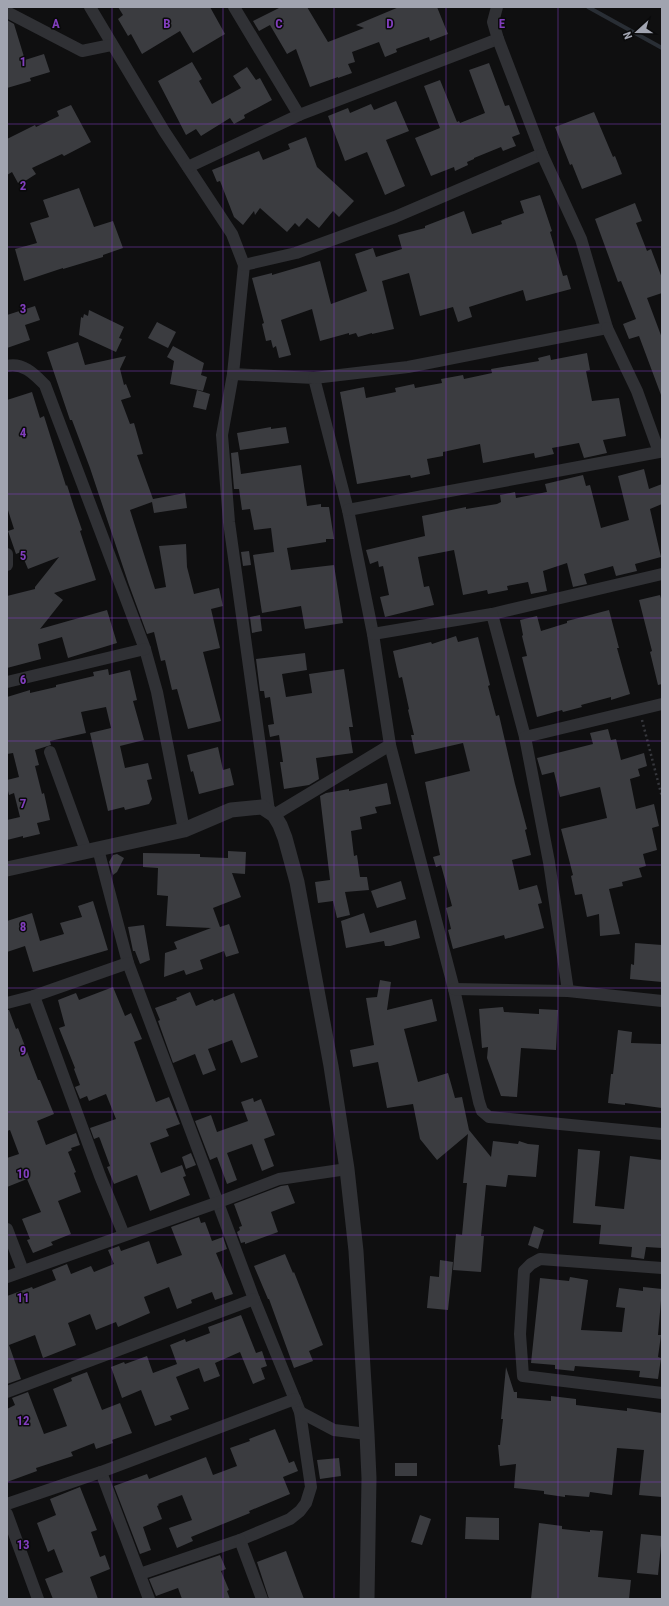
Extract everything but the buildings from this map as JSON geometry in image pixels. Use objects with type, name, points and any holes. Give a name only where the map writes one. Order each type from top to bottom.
[{"type":"street","points":[[90,7],[111,45],[232,234],[244,265],[233,374],[222,435],[229,522],[272,813],[286,838],[297,882],[331,1066],[347,1169],[356,1251],[367,1434],[369,1478],[367,1599]]},
{"type":"street","points":[[234,7],[299,115]]},
{"type":"street","points":[[348,510],[661,455],[637,390],[607,328],[581,239],[542,154],[498,39],[493,22],[497,7]]},
{"type":"street","points":[[7,12],[82,51],[111,45]]},
{"type":"street","points":[[188,167],[299,115],[498,39]]},
{"type":"street","points":[[244,265],[296,253],[395,217],[542,154]]},
{"type":"street","points":[[233,374],[314,378],[408,367],[607,328]]},
{"type":"street","points":[[7,366],[11,365],[25,368],[33,373],[44,385],[145,649],[157,692],[184,830]]},
{"type":"street","points":[[314,378],[348,510],[373,634],[390,745],[454,989],[478,1102],[482,1111],[489,1117],[662,1134]]},
{"type":"street","points":[[7,554],[7,565]]},
{"type":"street","points":[[373,634],[492,614],[662,574]]},
{"type":"street","points":[[492,614],[525,737],[549,862],[568,991]]},
{"type":"street","points":[[7,682],[145,649]]},
{"type":"street","points":[[525,737],[662,704]]},
{"type":"street","points":[[272,813],[390,745]]},
{"type":"street","points":[[50,752],[92,850],[128,963],[219,1202],[254,1299],[300,1412],[311,1487],[306,1502],[300,1511],[290,1519],[240,1540],[140,1574]]},
{"type":"street","points":[[7,869],[184,830],[231,810],[262,807],[272,813]]},
{"type":"street","points":[[7,1003],[34,996],[128,963]]},
{"type":"street","points":[[454,989],[568,991],[662,1000]]},
{"type":"street","points":[[34,996],[124,1235]]},
{"type":"street","points":[[7,1277],[219,1202],[279,1179],[347,1169]]},
{"type":"street","points":[[7,1229],[23,1271]]},
{"type":"street","points":[[662,1268],[540,1259],[531,1264],[524,1271],[520,1334],[523,1376],[662,1393]]},
{"type":"street","points":[[7,1392],[254,1299]]},
{"type":"street","points":[[7,1504],[101,1472],[295,1399]]},
{"type":"street","points":[[300,1412],[334,1430],[367,1434]]},
{"type":"street","points":[[101,1472],[149,1599]]},
{"type":"street","points":[[7,1514],[38,1599]]},
{"type":"street","points":[[240,1540],[262,1599]]},
{"type":"path","points":[[639,709],[662,797]]},
{"type":"waterway","points":[[588,7],[662,48]]}]
